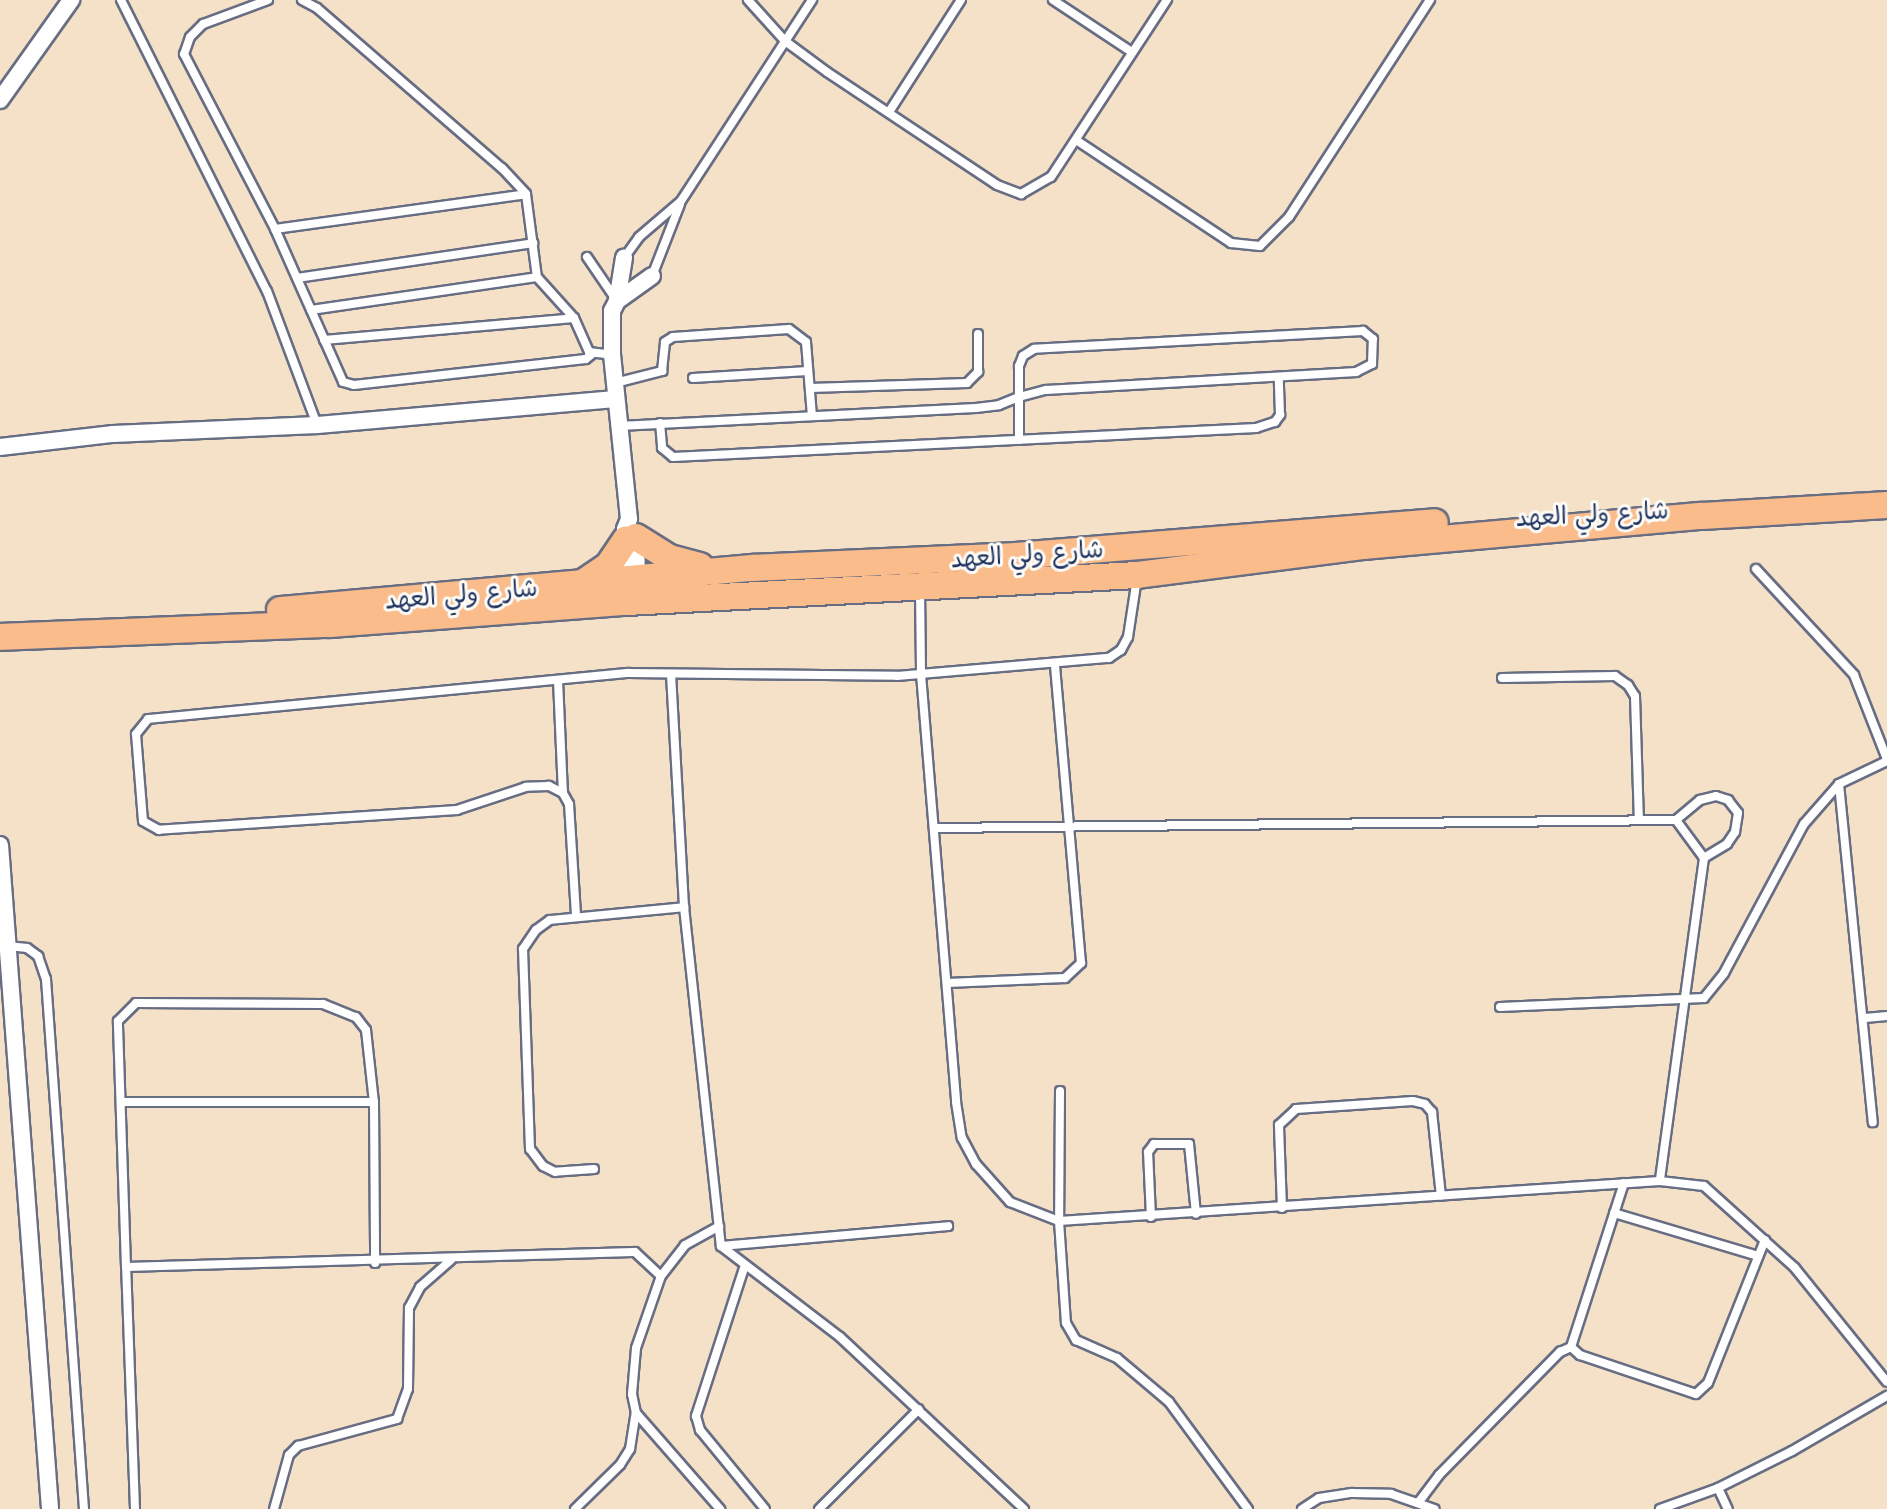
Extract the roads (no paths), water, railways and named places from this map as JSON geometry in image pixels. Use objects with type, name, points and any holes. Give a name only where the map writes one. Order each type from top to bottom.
[{"type":"main road","name":"شارع ولي العهد","points":[[169,628],[222,615],[581,583],[632,591],[726,570],[1016,556],[1355,527],[1887,495]]},
{"type":"main road","name":"شارع ولي العهد","points":[[0,637],[169,628],[330,624],[632,591],[920,586],[1137,575],[1363,546],[1702,516],[1887,505]]},
{"type":"main road","points":[[581,583],[608,566],[631,532],[670,558],[726,570]]},
{"type":"street","points":[[0,100],[71,0]]},
{"type":"street","points":[[624,258],[617,302],[612,311],[612,355],[631,532],[632,591]]},
{"type":"street","points":[[617,302],[652,276]]},
{"type":"street","points":[[0,447],[113,435],[317,425],[615,391]]},
{"type":"street","points":[[0,845],[50,1509]]},
{"type":"lane","points":[[121,0],[267,291],[317,425]]},
{"type":"lane","points":[[268,0],[203,24],[190,37],[184,54],[275,229],[312,310],[337,375],[350,385],[586,359],[592,354],[612,355]]},
{"type":"lane","points":[[302,0],[317,8],[502,168],[526,194],[537,277],[574,318],[592,354]]},
{"type":"lane","points":[[747,0],[785,41],[998,185],[1021,194],[1051,177],[1167,0]]},
{"type":"lane","points":[[652,276],[681,201],[812,0]]},
{"type":"lane","points":[[889,112],[961,0]]},
{"type":"lane","points":[[1053,0],[1132,52]]},
{"type":"lane","points":[[1076,140],[1231,243],[1260,246],[1289,217],[1430,0]]},
{"type":"lane","points":[[275,229],[526,194]]},
{"type":"lane","points":[[624,258],[639,237],[681,201]]},
{"type":"lane","points":[[297,278],[533,243]]},
{"type":"lane","points":[[587,257],[617,302]]},
{"type":"lane","points":[[312,310],[537,277]]},
{"type":"lane","points":[[324,340],[574,318]]},
{"type":"lane","points":[[615,391],[662,371],[665,342],[673,337],[789,329],[806,342],[812,416]]},
{"type":"lane","points":[[619,426],[976,408],[1019,397],[1046,390],[1365,370],[1375,355],[1373,339],[1363,331],[1034,349],[1020,360],[1019,397],[1019,440]]},
{"type":"lane","points":[[810,388],[967,383],[978,372],[978,334]]},
{"type":"lane","points":[[693,378],[808,371]]},
{"type":"lane","points":[[660,423],[662,448],[674,457],[1256,428],[1275,422],[1280,415],[1279,377]]},
{"type":"lane","points":[[918,559],[921,674],[937,828],[947,983],[962,1138],[981,1172],[1010,1202],[1059,1221],[1151,1217],[1660,1181],[1704,1186],[1795,1268],[1887,1382]]},
{"type":"lane","points":[[1500,1007],[1704,998],[1724,973],[1776,871],[1804,824],[1839,784],[1887,760],[1854,675],[1756,569]]},
{"type":"lane","points":[[576,915],[569,804],[562,793],[549,786],[526,787],[457,810],[150,829],[143,821],[136,734],[148,719],[558,680],[671,674],[921,674],[1109,658],[1121,650],[1134,617],[1137,575]]},
{"type":"lane","points":[[947,983],[1065,978],[1075,972],[1081,963],[1067,827],[1055,663]]},
{"type":"lane","points":[[671,674],[684,908],[721,1246],[840,1337],[1024,1509]]},
{"type":"lane","points":[[1502,678],[1615,676],[1628,685],[1635,696],[1639,820]]},
{"type":"lane","points":[[558,680],[562,793]]},
{"type":"lane","points":[[1839,784],[1865,1018],[1873,1122]]},
{"type":"lane","points":[[937,828],[1676,820],[1700,800],[1716,796],[1728,800],[1738,813],[1727,844],[1704,858]]},
{"type":"lane","points":[[1660,1181],[1682,1001],[1704,858],[1676,820]]},
{"type":"lane","points":[[594,1169],[555,1172],[543,1166],[530,1149],[521,959],[536,930],[550,920],[576,915],[684,908]]},
{"type":"lane","points":[[8,946],[27,948],[38,956],[46,979],[83,1509]]},
{"type":"lane","points":[[135,1509],[118,1021],[136,1003],[323,1004],[356,1017],[366,1030],[374,1102],[375,1263]]},
{"type":"lane","points":[[1865,1018],[1887,1016]]},
{"type":"lane","points":[[1060,1091],[1059,1221],[1066,1323],[1076,1340],[1117,1358],[1169,1402],[1248,1509]]},
{"type":"lane","points":[[1282,1208],[1279,1125],[1296,1109],[1309,1108],[1413,1101],[1425,1104],[1432,1112],[1441,1196]]},
{"type":"lane","points":[[122,1102],[374,1102]]},
{"type":"lane","points":[[1151,1217],[1149,1152],[1154,1144],[1189,1144],[1196,1214]]},
{"type":"lane","points":[[1418,1503],[1439,1475],[1551,1361],[1571,1347],[1624,1183]]},
{"type":"lane","points":[[1614,1213],[1758,1256]]},
{"type":"lane","points":[[721,1246],[948,1226]]},
{"type":"lane","points":[[575,1509],[620,1465],[630,1449],[636,1413],[632,1394],[636,1348],[661,1276],[685,1245],[719,1227]]},
{"type":"lane","points":[[1571,1347],[1580,1355],[1696,1394],[1708,1383],[1765,1240]]},
{"type":"lane","points":[[126,1267],[188,1262],[375,1263],[635,1252],[661,1276]]},
{"type":"lane","points":[[274,1509],[289,1455],[298,1447],[397,1419],[408,1389],[409,1308],[420,1287],[451,1260]]},
{"type":"lane","points":[[745,1265],[696,1416],[700,1430],[765,1509]]},
{"type":"lane","points":[[1660,1509],[1718,1488],[1887,1396]]},
{"type":"lane","points":[[819,1509],[919,1409]]},
{"type":"lane","points":[[636,1413],[720,1509]]},
{"type":"lane","points":[[1718,1488],[1728,1509]]},
{"type":"lane","points":[[1302,1509],[1319,1498],[1352,1493],[1391,1494],[1434,1509]]}]
